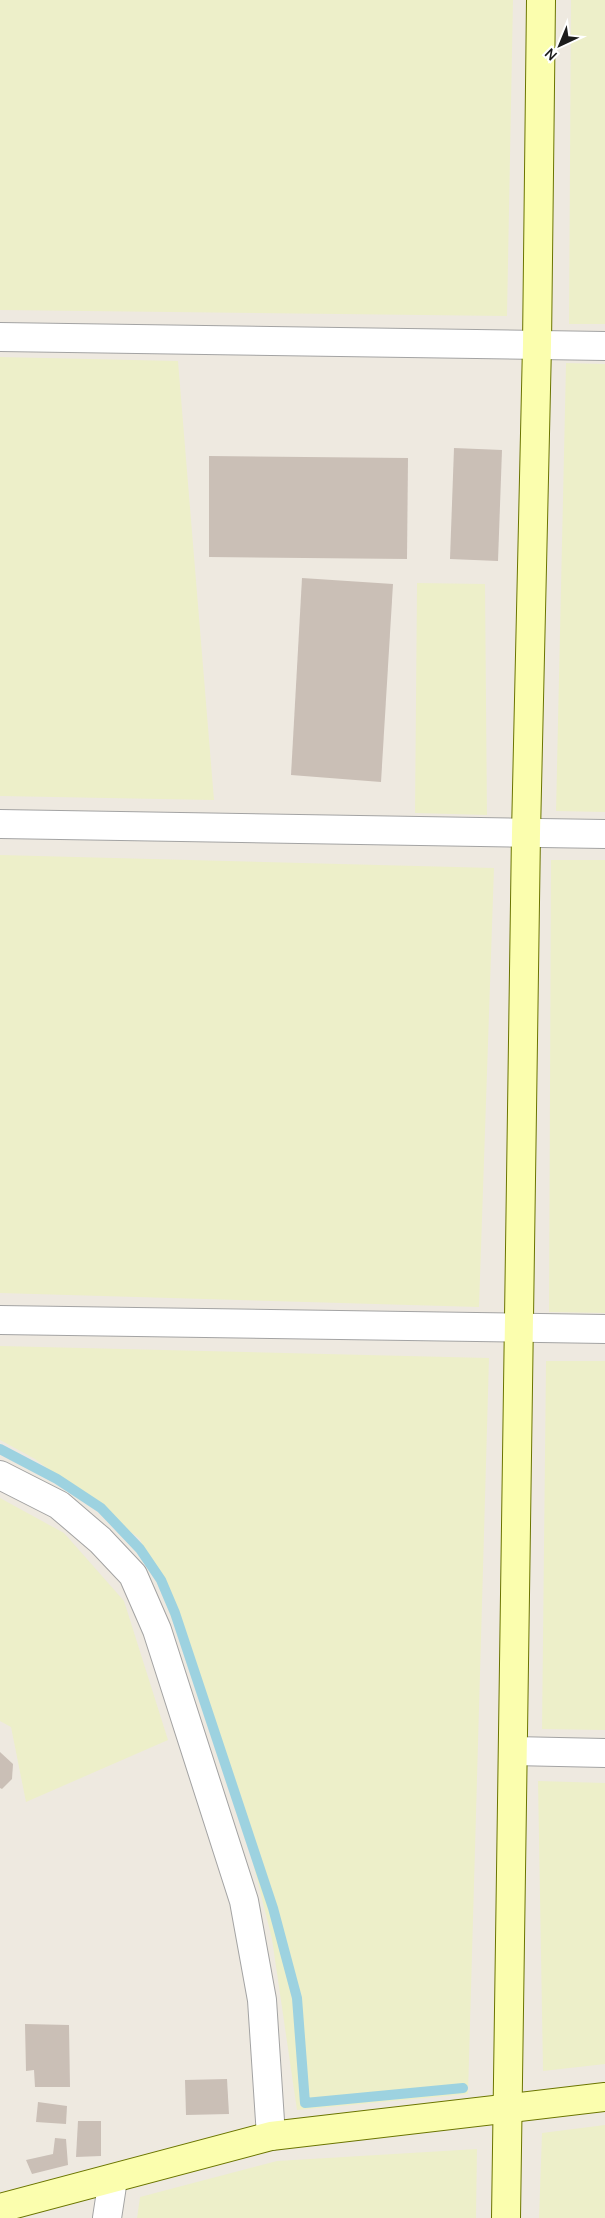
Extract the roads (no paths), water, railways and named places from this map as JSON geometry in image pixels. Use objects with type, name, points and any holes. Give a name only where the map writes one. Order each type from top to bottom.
[{"type":"street","points":[[506,2218],[526,833],[537,345],[541,0]]},
{"type":"street","points":[[0,337],[605,346]]},
{"type":"street","points":[[0,824],[605,834]]},
{"type":"street","points":[[0,1320],[605,1329]]},
{"type":"street","points":[[0,1475],[59,1505],[100,1540],[133,1575],[157,1630],[244,1901],[262,2000],[271,2136]]},
{"type":"street","points":[[513,1751],[605,1753]]},
{"type":"street","points":[[0,2208],[271,2136],[605,2096]]},
{"type":"street","points":[[107,2218],[114,2179]]},
{"type":"waterway","points":[[0,1449],[57,1479],[101,1508],[140,1549],[161,1580],[175,1613],[273,1908],[297,1998],[305,2103],[463,2088]]}]
